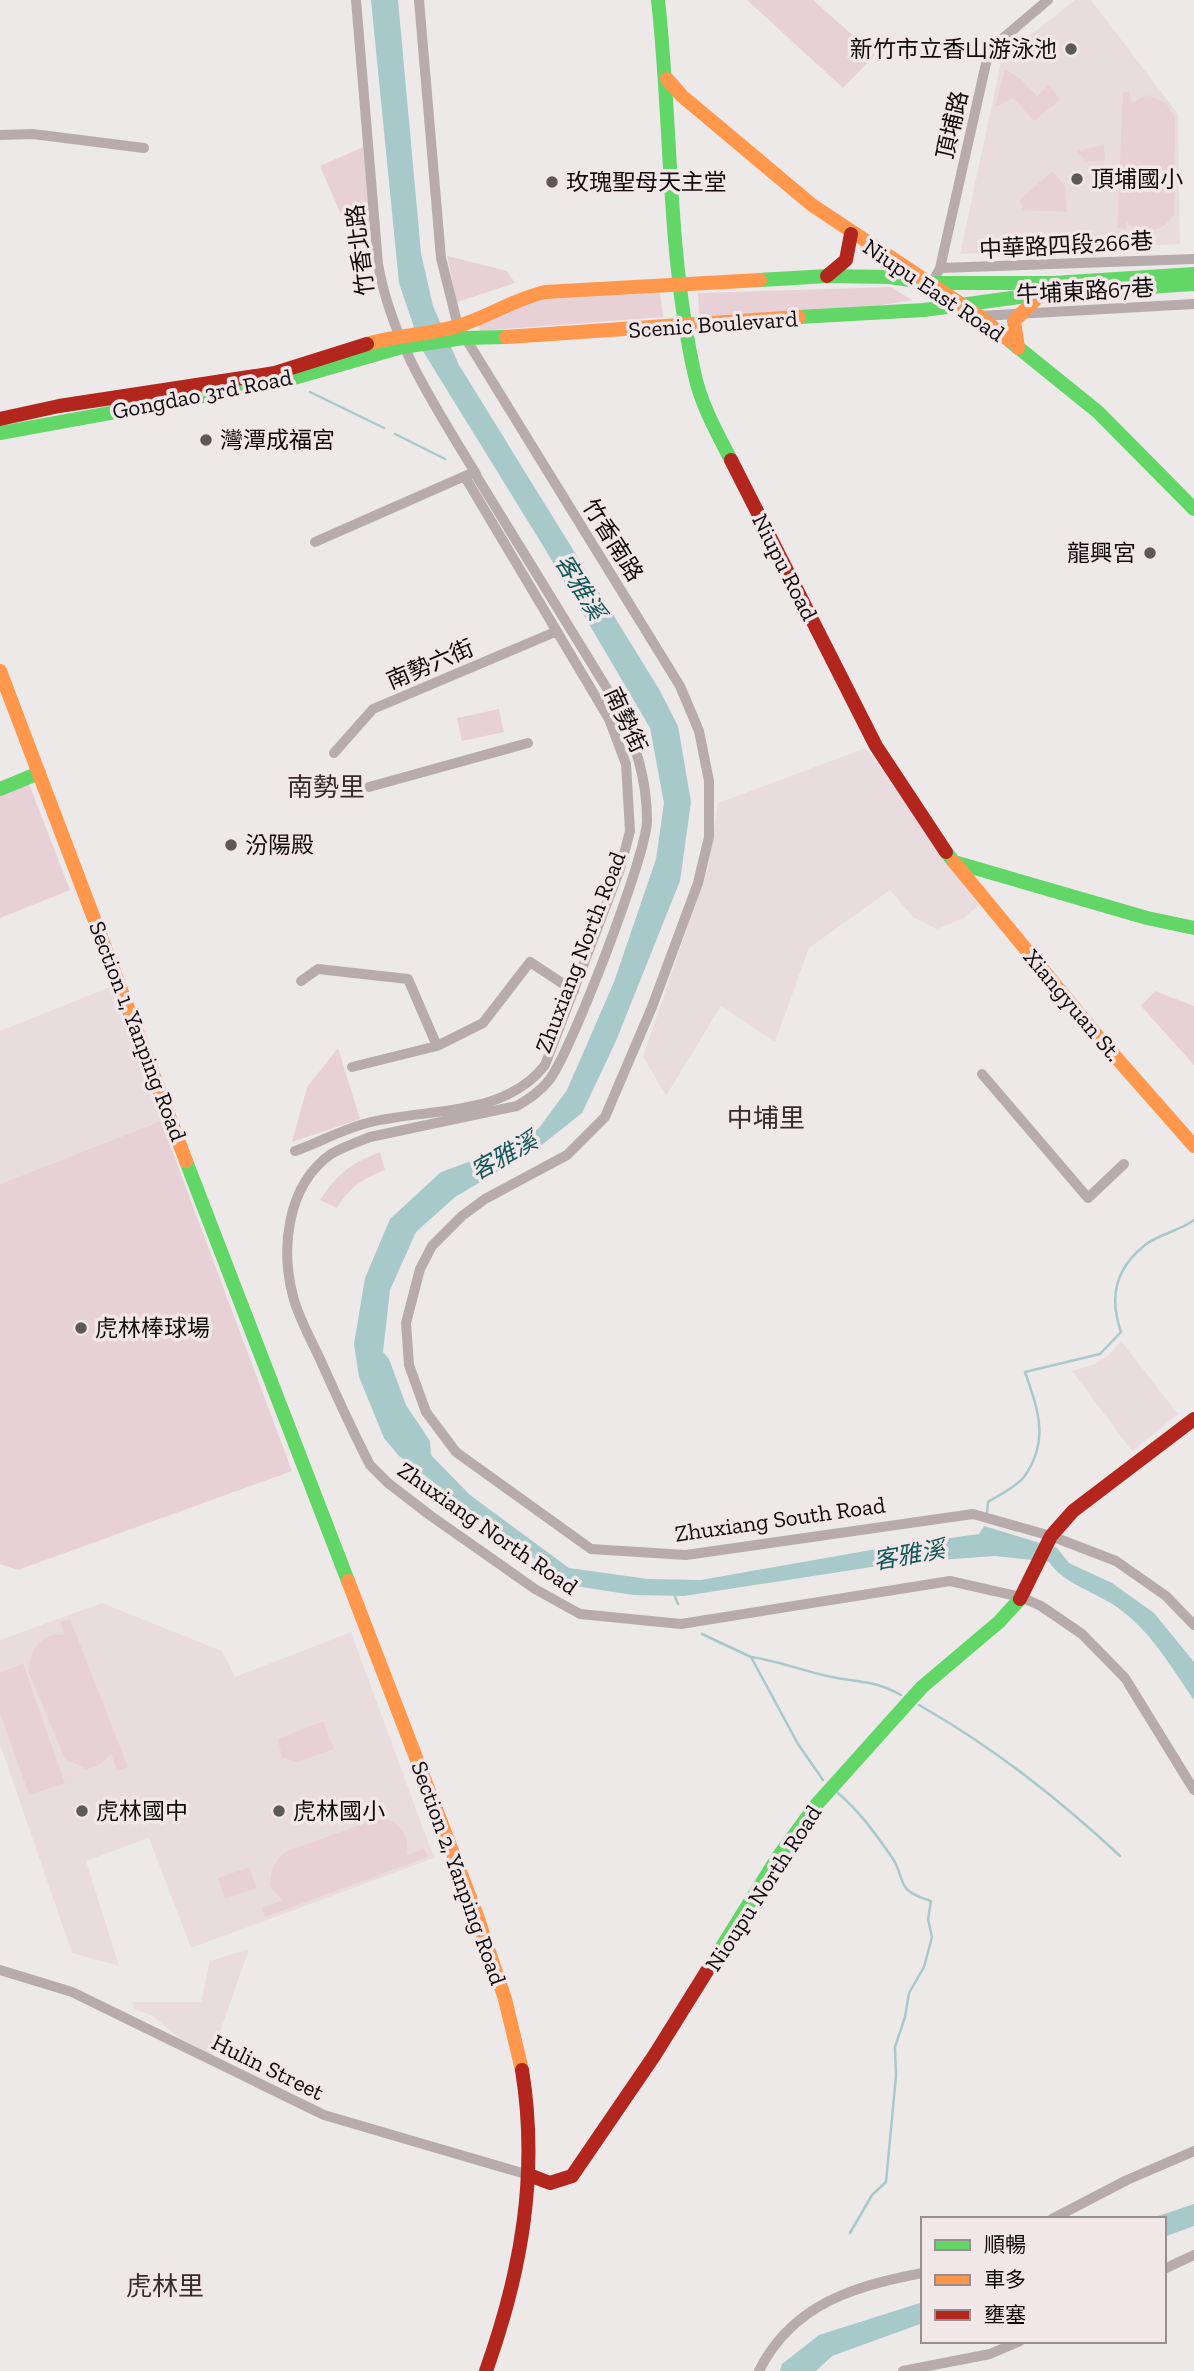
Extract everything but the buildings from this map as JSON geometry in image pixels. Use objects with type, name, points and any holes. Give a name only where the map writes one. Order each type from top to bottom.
[{"type":"street","name":"竹香北路","points":[[355,0],[378,264],[385,302],[400,341],[472,474]]},
{"type":"street","points":[[400,341],[461,332],[441,258],[419,0]]},
{"type":"street","name":"Niupu Road","points":[[658,0],[667,79],[671,202],[685,324],[695,379],[738,475],[876,746],[925,824],[954,862]]},
{"type":"street","name":"頂埔路","points":[[932,283],[940,268],[989,50],[1048,0]]},
{"type":"street","name":"Niupu East Road","points":[[667,79],[682,96],[774,174],[851,234],[932,283],[979,316],[1098,412],[1194,509]]},
{"type":"street","points":[[0,135],[33,134],[144,148]]},
{"type":"street","points":[[827,276],[846,260],[851,234]]},
{"type":"street","name":"中華路四段266巷","points":[[940,268],[1194,259]]},
{"type":"street","points":[[1018,348],[1014,329],[1019,315],[1049,290],[1194,274]]},
{"type":"street","name":"Scenic Boulevard","points":[[461,332],[520,298],[545,292],[827,276],[889,277],[932,283],[1049,290]]},
{"type":"street","points":[[1049,290],[1194,284]]},
{"type":"street","name":"Scenic Boulevard","points":[[461,332],[568,335],[685,324],[923,310],[1049,290]]},
{"type":"street","name":"牛埔東路67巷","points":[[979,316],[1194,304]]},
{"type":"street","name":"Zhuxiang South Road","points":[[461,332],[680,686],[699,731],[709,780],[709,837],[698,883],[652,1007],[605,1117],[567,1155],[485,1199],[462,1216],[432,1246],[420,1269],[406,1323],[409,1365],[426,1412],[456,1452],[591,1549],[686,1555],[973,1514],[1096,1552],[1136,1574],[1166,1596],[1194,1625]]},
{"type":"street","name":"Gongdao 3rd Road","points":[[0,419],[59,406],[275,373],[400,341]]},
{"type":"street","name":"Gongdao 3rd Road","points":[[0,433],[280,382],[400,341]]},
{"type":"street","points":[[315,542],[472,474]]},
{"type":"street","name":"南勢街","points":[[295,1152],[370,1122],[467,1107],[512,1095],[534,1080],[545,1065],[620,869],[630,831],[626,764],[609,719],[555,632],[472,474]]},
{"type":"street","name":"Zhuxiang North Road","points":[[472,474],[614,700],[632,735],[644,776],[647,824],[633,873],[568,1046],[550,1079],[535,1095],[517,1106],[370,1137],[352,1144],[331,1154],[301,1189],[292,1210],[288,1232],[289,1281],[295,1303],[370,1465],[406,1498],[535,1589],[580,1614],[681,1624],[950,1581],[1021,1597],[1041,1606],[1082,1634],[1125,1678],[1194,1790]]},
{"type":"street","name":"南勢六街","points":[[334,753],[373,709],[555,632]]},
{"type":"street","name":"Section 1, Yanping Road","points":[[0,671],[274,1392]]},
{"type":"street","points":[[369,787],[527,743]]},
{"type":"street","points":[[0,789],[39,773]]},
{"type":"street","points":[[954,862],[1147,918],[1194,928]]},
{"type":"street","name":"Xiangyuan St.","points":[[954,862],[1099,1038],[1194,1146]]},
{"type":"street","points":[[988,902],[988,882],[1002,876]]},
{"type":"street","points":[[352,1067],[437,1046],[483,1023],[530,962],[573,991]]},
{"type":"street","points":[[301,981],[318,969],[408,979],[437,1046]]},
{"type":"street","points":[[982,1074],[1088,1198],[1124,1164]]},
{"type":"street","name":"Section 2, Yanping Road","points":[[274,1392],[458,1861],[517,2039],[526,2092],[529,2175],[519,2259],[501,2331],[486,2371]]},
{"type":"street","points":[[1051,1536],[1073,1511],[1194,1419]]},
{"type":"street","name":"Nioupu North Road","points":[[529,2175],[550,2183],[572,2176],[654,2056],[778,1857],[817,1804],[922,1687],[999,1622],[1021,1597],[1051,1536]]},
{"type":"street","name":"Hulin Street","points":[[0,1970],[72,1992],[324,2115],[529,2175]]},
{"type":"street","points":[[1056,2217],[1127,2180],[1194,2151]]},
{"type":"street","points":[[1166,2268],[1194,2255]]},
{"type":"street","points":[[759,2371],[779,2339],[820,2305],[862,2285],[921,2273]]},
{"type":"street","points":[[903,2371],[990,2354],[1015,2343]]},
{"type":"shaded area","points":[[747,0],[813,0],[875,55],[843,88]]},
{"type":"shaded area","name":"頂埔國小","points":[[1075,0],[1091,0],[1178,114],[1180,244],[960,254],[1001,62],[1019,44]]},
{"type":"shaded area","points":[[1005,69],[1021,79],[1037,96],[1049,85],[1060,100],[1034,121],[1013,98],[995,107]]},
{"type":"shaded area","points":[[1123,92],[1129,92],[1131,103],[1147,95],[1166,103],[1175,117],[1174,214],[1159,229],[1146,231],[1127,222],[1126,229],[1117,228]]},
{"type":"shaded area","points":[[1104,145],[1105,161],[1086,161],[1077,151]]},
{"type":"shaded area","points":[[363,147],[371,222],[342,217],[320,166]]},
{"type":"shaded area","points":[[1052,171],[1065,186],[1067,212],[1023,210],[1020,200]]},
{"type":"shaded area","points":[[447,256],[507,271],[515,283],[457,302]]},
{"type":"shaded area","points":[[891,287],[912,300],[864,308],[699,316],[698,293]]},
{"type":"shaded area","points":[[660,293],[663,317],[480,331],[478,323],[519,306],[546,299]]},
{"type":"shaded area","points":[[499,709],[504,732],[462,741],[457,718]]},
{"type":"shaded area","points":[[866,748],[979,905],[964,918],[937,929],[913,917],[890,890],[809,948],[775,1042],[721,1006],[666,1096],[643,1056],[708,868],[718,803]]},
{"type":"shaded area","points":[[29,784],[70,890],[0,918],[0,796]]},
{"type":"shaded area","points":[[110,987],[161,1121],[0,1184],[0,1031]]},
{"type":"shaded area","points":[[1155,991],[1194,1006],[1194,1065],[1141,1006]]},
{"type":"shaded area","points":[[338,1048],[360,1119],[292,1142],[307,1087]]},
{"type":"shaded area","name":"虎林棒球場","points":[[161,1121],[292,1471],[18,1570],[0,1564],[0,1184]]},
{"type":"shaded area","points":[[380,1152],[385,1170],[357,1184],[337,1208],[320,1200],[346,1170]]},
{"type":"shaded area","points":[[1121,1341],[1178,1414],[1132,1451],[1072,1371],[1095,1364],[1109,1355]]},
{"type":"shaded area","points":[[102,1603],[222,1651],[235,1677],[351,1632],[434,1858],[191,1948],[149,1838],[86,1861],[119,1966],[72,1953],[0,1744],[0,1640]]},
{"type":"shaded area","points":[[70,1619],[128,1767],[117,1771],[111,1754],[98,1766],[86,1769],[65,1759],[29,1673],[31,1658],[38,1644],[49,1636],[65,1635],[60,1622]]},
{"type":"shaded area","points":[[23,1664],[65,1783],[29,1795],[0,1713],[0,1672]]},
{"type":"shaded area","points":[[323,1721],[334,1749],[298,1762],[282,1758],[278,1739]]},
{"type":"shaded area","points":[[383,1817],[403,1831],[407,1842],[406,1855],[424,1849],[428,1857],[265,1917],[262,1908],[282,1900],[270,1886],[271,1875],[276,1862],[287,1851]]},
{"type":"shaded area","points":[[249,1867],[257,1888],[225,1899],[218,1878]]},
{"type":"shaded area","points":[[249,1949],[212,2055],[184,2042],[151,2015],[134,2009],[133,2002],[201,2002],[210,1961]]},
{"type":"water","name":"客雅溪","points":[[371,0],[398,0],[421,253],[433,306],[459,365],[659,689],[678,726],[691,802],[680,881],[616,1041],[582,1113],[538,1148],[455,1197],[416,1232],[390,1290],[383,1352],[389,1359],[406,1405],[430,1441],[431,1455],[470,1495],[569,1568],[648,1579],[701,1580],[899,1545],[979,1534],[984,1526],[1057,1548],[1069,1563],[1112,1583],[1154,1613],[1194,1662],[1194,1700],[1160,1650],[1140,1627],[1117,1607],[1063,1576],[1049,1562],[995,1556],[897,1563],[684,1596],[633,1595],[569,1585],[399,1456],[384,1438],[359,1377],[354,1344],[365,1278],[390,1219],[441,1172],[499,1151],[539,1128],[567,1090],[614,982],[656,859],[664,803],[650,728],[545,549],[421,348],[399,283]]},
{"type":"water","points":[[1194,2204],[1194,2226],[1166,2236],[1166,2217],[1155,2217]]},
{"type":"water","points":[[921,2303],[921,2324],[832,2356],[816,2371],[780,2371],[782,2364],[819,2335]]},
{"type":"waterway","points":[[310,392],[384,428]]},
{"type":"waterway","points":[[395,434],[445,459]]},
{"type":"waterway","points":[[987,1513],[988,1502],[1021,1481],[1037,1450],[1039,1425],[1025,1372],[1100,1354],[1121,1332],[1115,1295],[1117,1284],[1127,1264],[1151,1241],[1194,1220]]},
{"type":"waterway","points":[[674,1594],[678,1604]]},
{"type":"waterway","points":[[702,1634],[751,1657],[798,1744],[823,1780]]},
{"type":"waterway","points":[[751,1657],[826,1676],[877,1685],[901,1695]]},
{"type":"waterway","points":[[919,1705],[1024,1774],[1120,1856]]},
{"type":"waterway","points":[[838,1793],[860,1815],[885,1847],[906,1888],[931,1901],[928,1919],[932,1937],[924,1967],[909,1993],[905,2017],[895,2047],[896,2076],[886,2182],[872,2195],[850,2233]]},
{"type":"traffic: fast","points":[[658,0],[675,236],[686,330],[701,397],[731,460]]},
{"type":"traffic: fast","points":[[760,280],[827,276],[889,277],[932,283],[1054,283],[1194,274]]},
{"type":"traffic: fast","points":[[799,317],[924,310],[1041,294],[1194,284]]},
{"type":"traffic: fast","points":[[0,433],[280,382],[402,347],[464,338],[506,337]]},
{"type":"traffic: fast","points":[[1010,341],[1098,412],[1194,509]]},
{"type":"traffic: fast","points":[[0,789],[39,773]]},
{"type":"traffic: fast","points":[[946,852],[954,862],[1147,918],[1194,928]]},
{"type":"traffic: fast","points":[[186,1161],[348,1581]]},
{"type":"traffic: fast","points":[[707,1971],[778,1857],[817,1804],[922,1687],[999,1622],[1020,1599]]},
{"type":"traffic: slow","points":[[667,79],[682,96],[812,205],[979,316],[1010,341]]},
{"type":"traffic: slow","points":[[367,344],[458,326],[545,292],[760,280]]},
{"type":"traffic: slow","points":[[1018,348],[1014,321],[1041,294]]},
{"type":"traffic: slow","points":[[506,337],[799,317]]},
{"type":"traffic: slow","points":[[0,671],[186,1161]]},
{"type":"traffic: slow","points":[[954,862],[1099,1038],[1194,1146]]},
{"type":"traffic: slow","points":[[348,1581],[476,1913],[505,1999],[522,2070]]},
{"type":"traffic: jam","points":[[827,276],[846,260],[851,234]]},
{"type":"traffic: jam","points":[[0,419],[59,406],[275,373],[367,344]]},
{"type":"traffic: jam","points":[[731,460],[876,746],[946,852]]},
{"type":"traffic: jam","points":[[1020,1599],[1051,1536],[1073,1511],[1194,1419]]},
{"type":"traffic: jam","points":[[529,2175],[550,2183],[572,2176],[654,2056],[707,1971]]},
{"type":"traffic: jam","points":[[486,2371],[509,2297],[524,2223],[528,2147],[522,2070]]},
{"type":"place","name":"新竹市立香山游泳池","points":[[1071,49]]},
{"type":"place","name":"頂埔國小","points":[[1077,179]]},
{"type":"place","name":"玫瑰聖母天主堂","points":[[552,182]]},
{"type":"place","name":"灣潭成福宮","points":[[206,440]]},
{"type":"place","name":"龍興宮","points":[[1150,553]]},
{"type":"place","name":"汾陽殿","points":[[231,845]]},
{"type":"place","name":"虎林棒球場","points":[[81,1328]]},
{"type":"place","name":"虎林國中","points":[[82,1811]]},
{"type":"place","name":"虎林國小","points":[[279,1811]]},
{"type":"district","name":"南勢里","points":[[326,787]]},
{"type":"district","name":"中埔里","points":[[766,1118]]},
{"type":"district","name":"虎林里","points":[[165,2286]]}]
